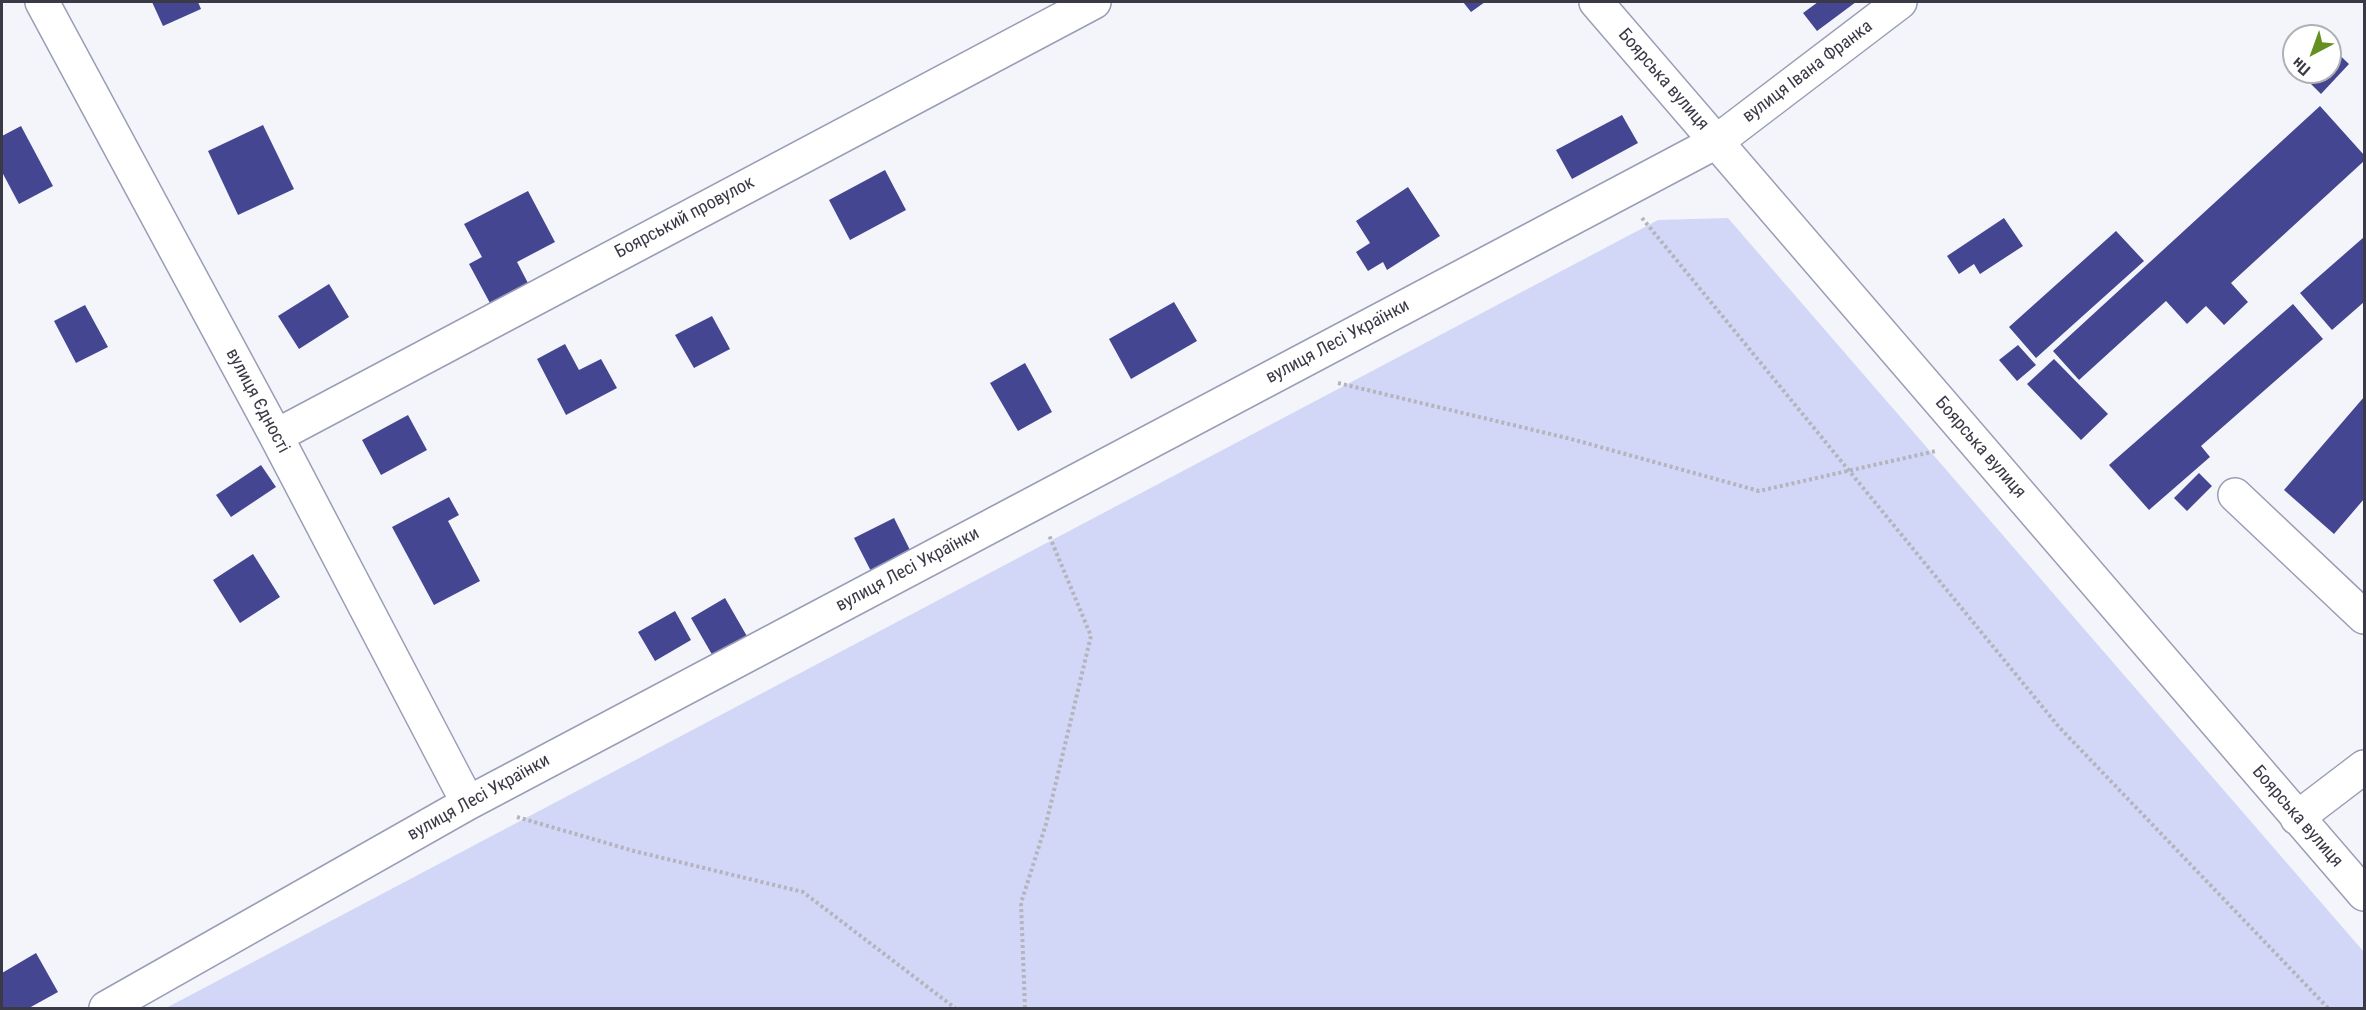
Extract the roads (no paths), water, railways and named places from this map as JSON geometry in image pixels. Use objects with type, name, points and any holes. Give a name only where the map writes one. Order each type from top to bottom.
[{"type":"street","name":"вулиця Єдності","points":[[42,2],[276,436],[468,803]]},
{"type":"street","name":"Боярський провулок","points":[[276,436],[1094,2]]},
{"type":"street","name":"Боярська вулиця","points":[[1596,2],[2364,894]]},
{"type":"street","name":"вулиця Івана Франка","points":[[1716,142],[1900,2]]},
{"type":"street","name":"вулиця Лесі Українки","points":[[106,1008],[468,803],[1716,142]]},
{"type":"street","points":[[2235,495],[2364,617]]},
{"type":"street","points":[[2298,818],[2364,767]]}]
